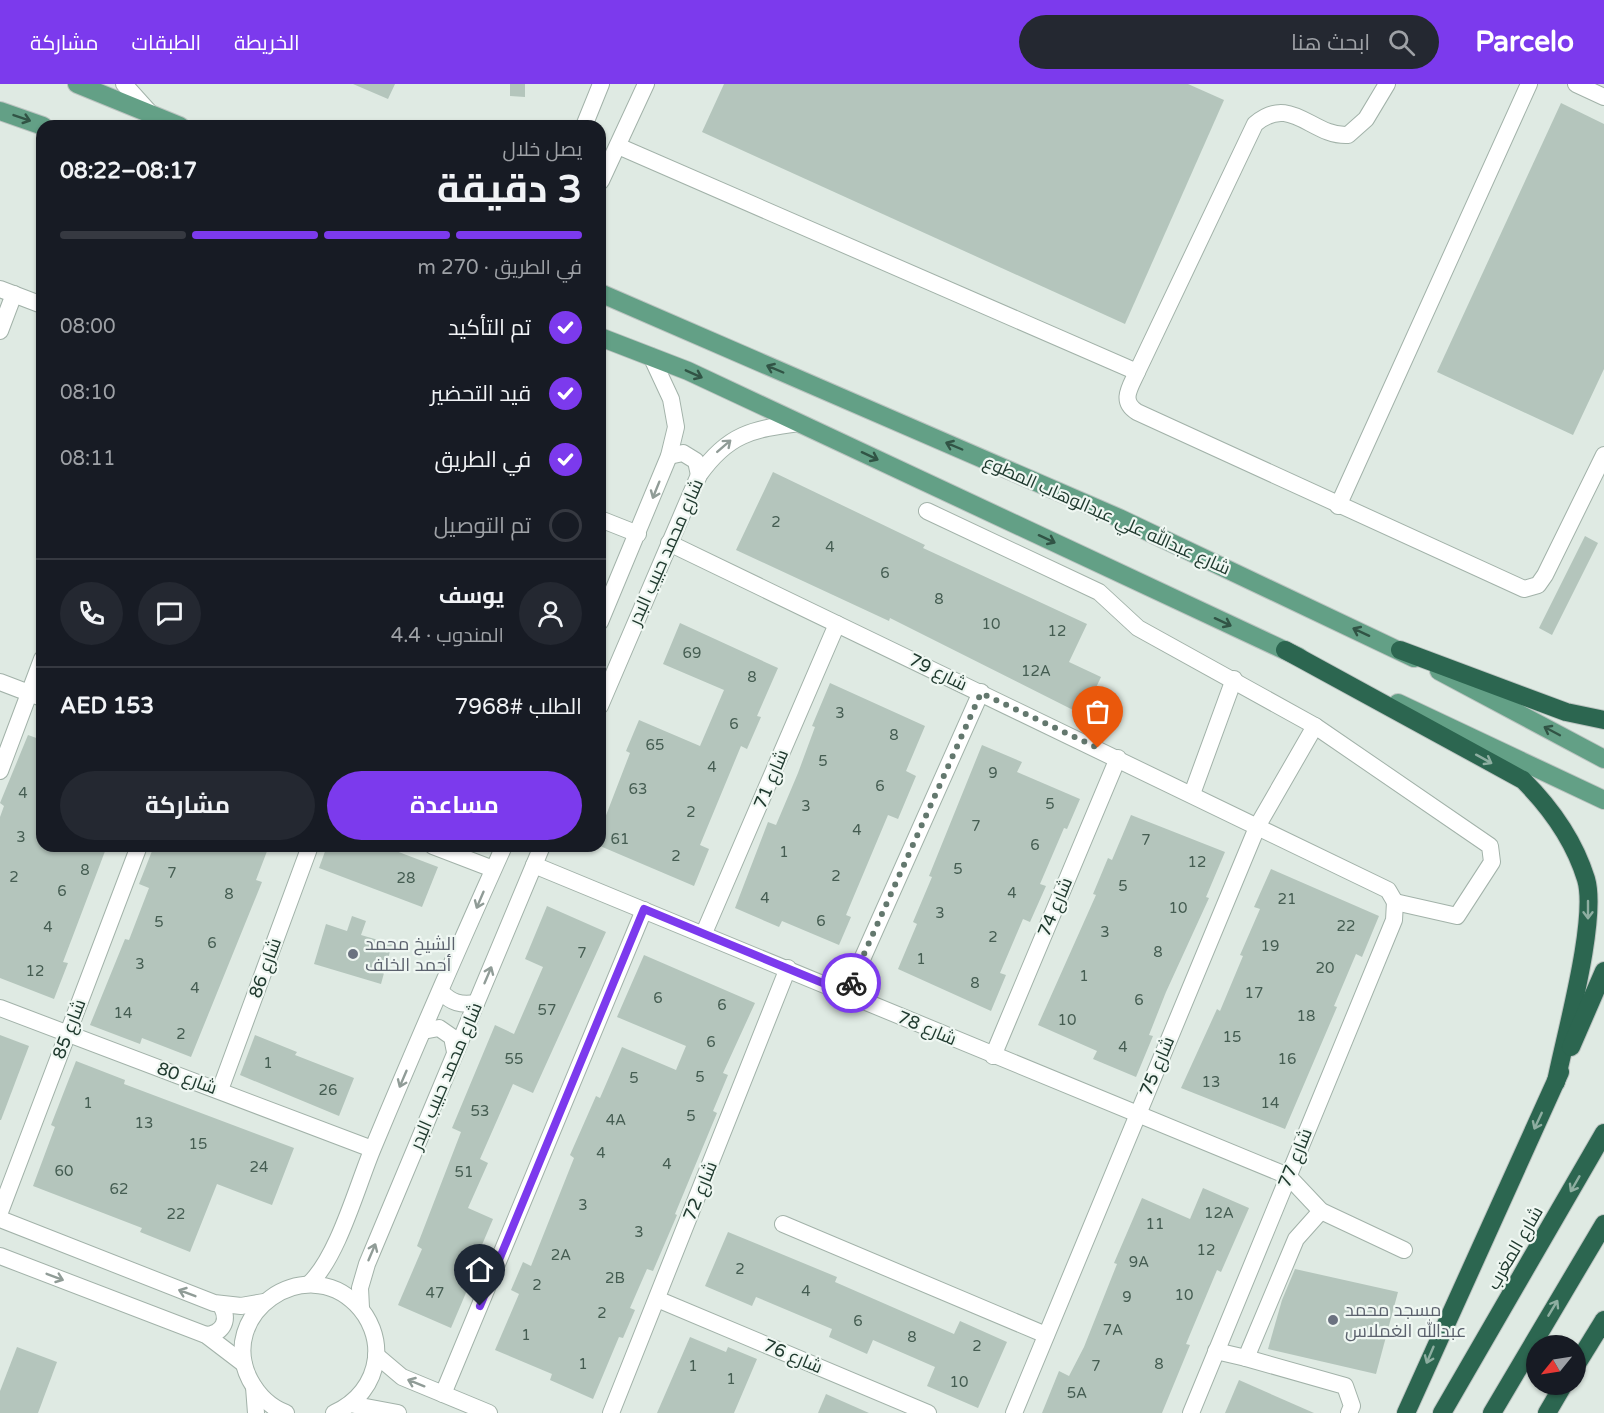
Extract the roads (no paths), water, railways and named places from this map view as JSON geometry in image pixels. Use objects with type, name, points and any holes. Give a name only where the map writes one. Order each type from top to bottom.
[{"type":"highway","points":[[1285,650],[1523,780],[1550,808],[1571,843],[1587,880],[1589,915],[1556,1082]]},
{"type":"highway","points":[[1400,650],[1566,712],[1604,720]]},
{"type":"highway","points":[[1406,1413],[1604,971]]},
{"type":"highway","name":"شارع المغرب","points":[[1442,1413],[1604,1133]]},
{"type":"highway","points":[[1492,1413],[1604,1224]]},
{"type":"highway","points":[[1586,1349],[1604,1320]]},
{"type":"highway","points":[[1547,1413],[1558,1395]]},
{"type":"main road","points":[[77,84],[165,120]]},
{"type":"main road","points":[[0,111],[36,124]]},
{"type":"main road","name":"شارع عبدالله علي عبدالوهاب المطوع","points":[[606,296],[1119,518],[1400,650],[1604,759]]},
{"type":"main road","points":[[606,339],[651,356],[800,423],[1604,800]]},
{"type":"street","points":[[124,84],[152,115]]},
{"type":"street","points":[[586,120],[601,84]]},
{"type":"street","points":[[606,171],[646,84]]},
{"type":"street","points":[[1388,84],[1366,119],[1348,135],[1333,133],[1288,112],[1271,114],[1255,124],[1126,396],[1131,408],[1515,587],[1531,588],[1545,575],[1604,455]]},
{"type":"street","points":[[1338,506],[1529,84]]},
{"type":"street","points":[[1576,84],[1604,97]]},
{"type":"street","points":[[618,146],[1137,372]]},
{"type":"street","points":[[0,331],[7,292],[36,303]]},
{"type":"street","name":"شارع محمد حبيب البدر","points":[[606,608],[669,456],[676,427],[672,399],[651,356]]},
{"type":"street","name":"شارع محمد حبيب البدر","points":[[606,691],[699,475],[712,457],[733,438],[760,428],[800,423]]},
{"type":"street","points":[[669,456],[683,453],[690,457],[696,461],[699,475]]},
{"type":"street","points":[[927,511],[1099,592],[1138,628],[1316,726],[1490,846],[1492,862],[1457,916],[1395,902]]},
{"type":"street","points":[[606,521],[638,534]]},
{"type":"street","name":"شارع 79","points":[[669,543],[1258,825],[1388,890],[1395,902]]},
{"type":"street","name":"شارع 71","points":[[704,933],[837,624]]},
{"type":"street","points":[[606,663],[618,660]]},
{"type":"street","points":[[1192,794],[1234,680]]},
{"type":"street","points":[[0,682],[36,696],[0,769]]},
{"type":"street","points":[[847,993],[981,693]]},
{"type":"street","name":"شارع 75","points":[[1014,1413],[1258,825],[1316,726]]},
{"type":"street","name":"شارع 74","points":[[993,1056],[1118,758]]},
{"type":"street","name":"شارع 85","points":[[0,1212],[136,852]]},
{"type":"street","name":"شارع 86","points":[[220,1090],[308,852]]},
{"type":"street","points":[[449,852],[494,869]]},
{"type":"street","points":[[309,1284],[329,1256],[372,1149],[501,852]]},
{"type":"street","name":"شارع محمد حبيب البدر","points":[[361,1308],[360,1288],[363,1274],[539,852]]},
{"type":"street","name":"شارع 78","points":[[534,865],[704,933],[993,1056],[1288,1176]]},
{"type":"street","name":"شارع 77","points":[[1191,1413],[1394,920],[1395,902]]},
{"type":"street","points":[[444,1394],[644,909]]},
{"type":"street","name":"شارع 72","points":[[611,1413],[788,968]]},
{"type":"street","points":[[441,992],[450,1001],[463,1005],[476,1003]]},
{"type":"street","name":"شارع 80","points":[[0,1008],[372,1149]]},
{"type":"street","points":[[423,1031],[439,1028],[452,1037],[455,1052]]},
{"type":"street","points":[[1288,1176],[1321,1211],[1404,1250]]},
{"type":"street","points":[[1246,1358],[1296,1239],[1321,1211]]},
{"type":"street","points":[[0,1219],[220,1304],[241,1306],[264,1302]]},
{"type":"street","points":[[783,1224],[1047,1335]]},
{"type":"street","points":[[0,1256],[206,1335],[244,1364]]},
{"type":"street","points":[[256,1413],[254,1387],[244,1364],[246,1330],[256,1310],[264,1302],[290,1287],[309,1284],[343,1293],[361,1308],[373,1330],[376,1354],[371,1377],[359,1396],[334,1413]]},
{"type":"street","name":"شارع 76","points":[[657,1299],[928,1413]]},
{"type":"street","points":[[206,1335],[214,1334],[224,1324],[226,1317],[220,1304]]},
{"type":"street","points":[[1216,1351],[1345,1386],[1352,1406],[1349,1413]]},
{"type":"street","points":[[376,1354],[395,1373],[489,1413]]},
{"type":"street","points":[[254,1387],[272,1405],[286,1413]]},
{"type":"street","points":[[350,1404],[398,1413]]},
{"type":"place","name":"الشيخ محمد أحمد الخلف","points":[[353,954]]},
{"type":"place","name":"مسجد محمد عبدالله الغملاس","points":[[1333,1320]]}]
